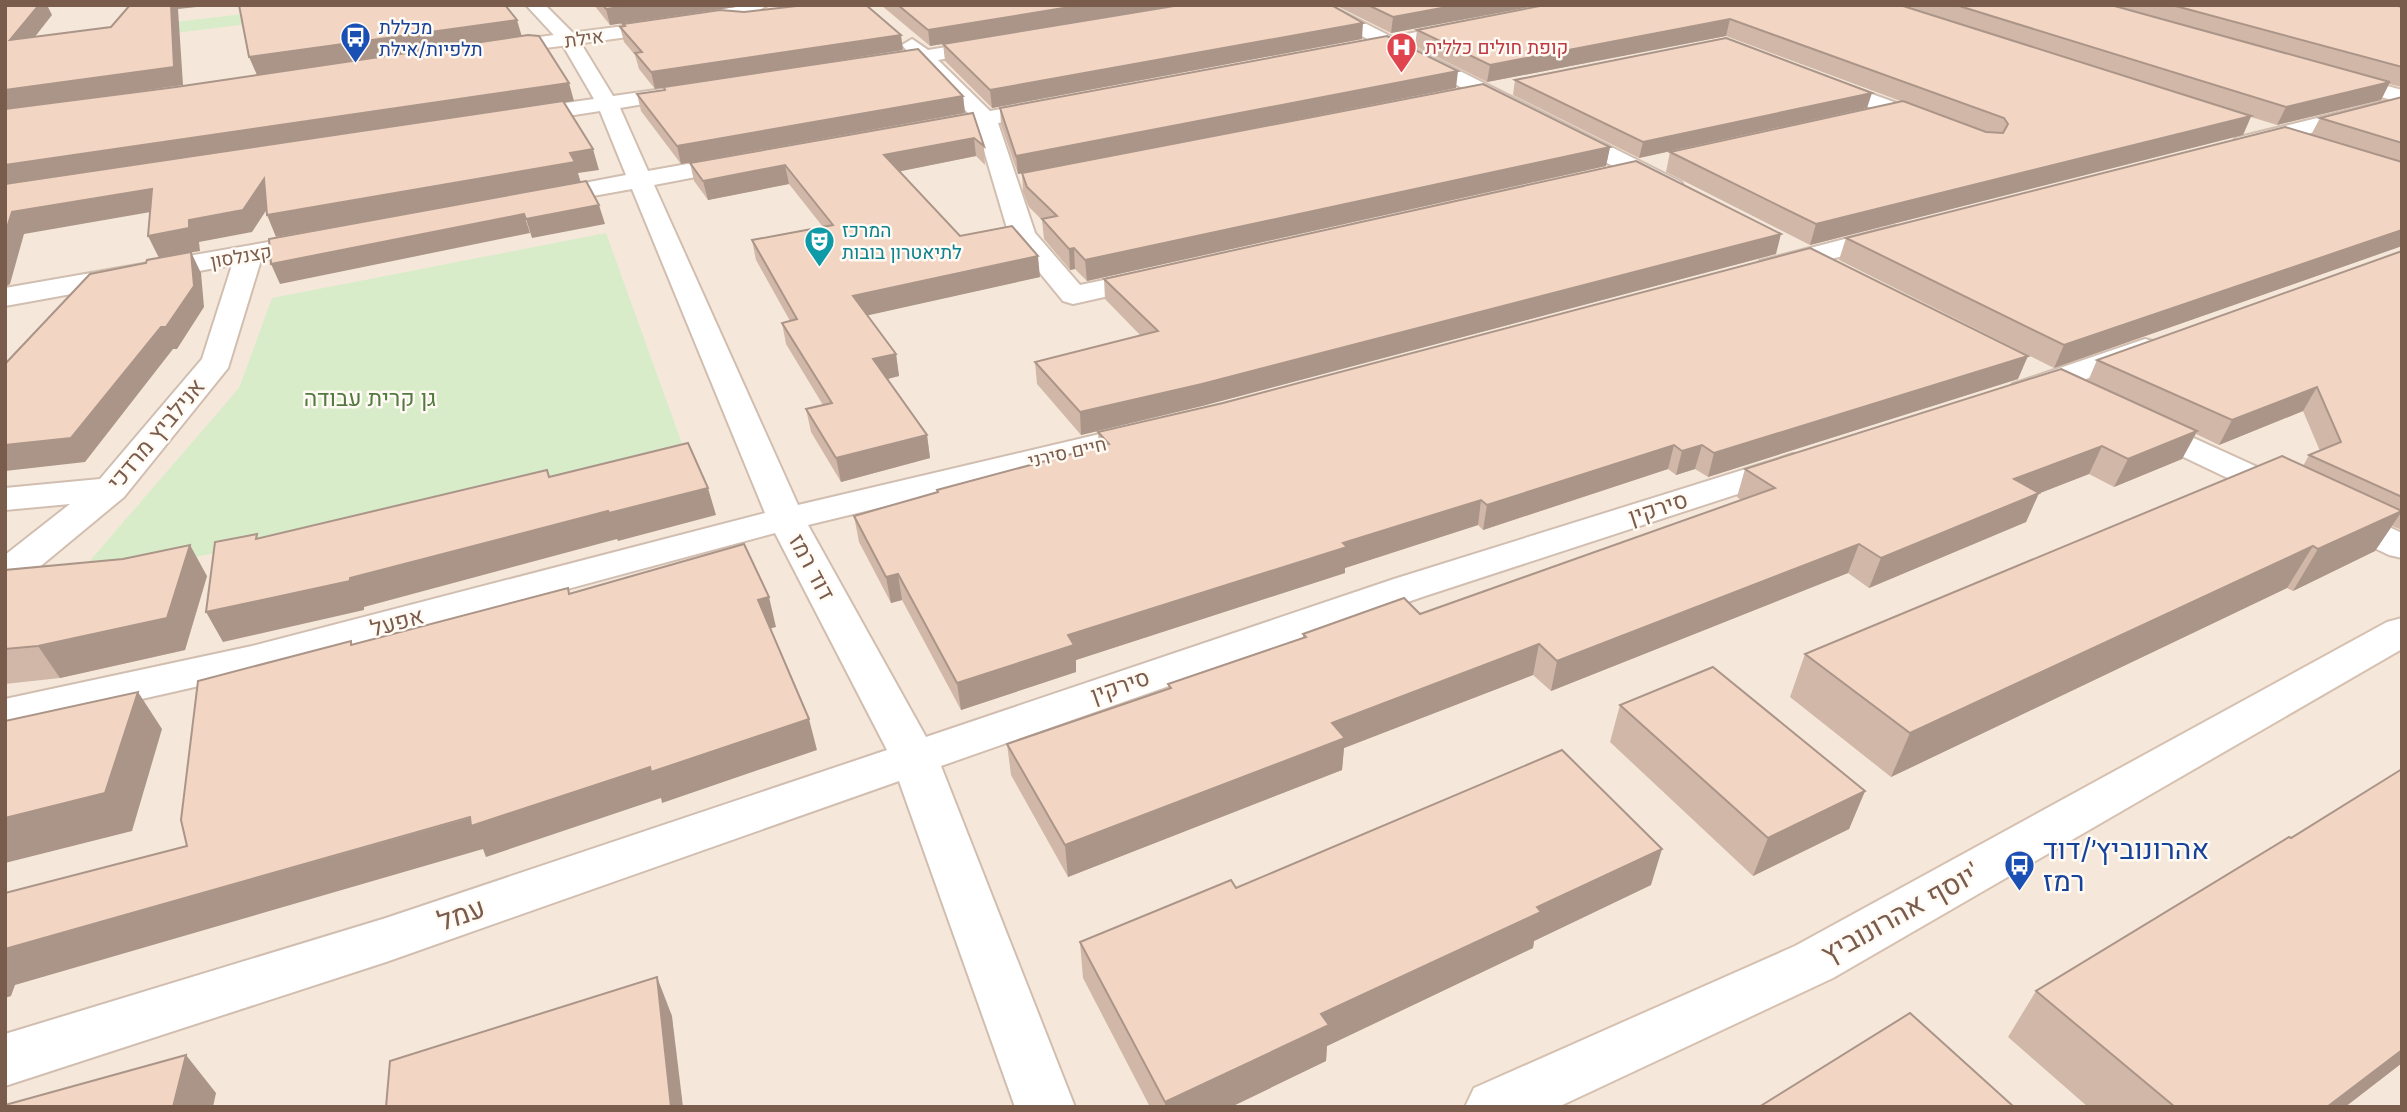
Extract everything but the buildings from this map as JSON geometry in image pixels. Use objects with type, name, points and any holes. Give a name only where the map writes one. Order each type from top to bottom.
[{"type":"street","name":"דוד רמז","points":[[536,5],[567,38],[607,103],[642,179],[786,519],[914,757],[1045,1107]]},
{"type":"street","points":[[1315,5],[1390,43],[1473,96],[1637,169],[1697,200]]},
{"type":"street","name":"אילת","points":[[469,52],[768,11]]},
{"type":"street","name":"אילת","points":[[567,38],[768,11]]},
{"type":"street","points":[[1323,56],[1481,26]]},
{"type":"street","points":[[892,29],[927,57],[986,119],[1022,235],[1073,295],[1181,271]]},
{"type":"street","points":[[860,67],[1010,43]]},
{"type":"street","points":[[2333,61],[2402,80]]},
{"type":"street","points":[[2314,72],[2402,97]]},
{"type":"street","points":[[1799,73],[1949,130]]},
{"type":"street","points":[[1473,96],[1526,85]]},
{"type":"street","points":[[498,120],[714,88]]},
{"type":"street","points":[[903,133],[1080,101]]},
{"type":"street","points":[[2222,149],[2402,103]]},
{"type":"street","points":[[1855,120],[1896,111]]},
{"type":"street","points":[[2244,125],[2312,148]]},
{"type":"street","points":[[506,205],[766,158]]},
{"type":"street","points":[[1597,178],[1678,160]]},
{"type":"street","points":[[1005,186],[1031,181]]},
{"type":"street","points":[[1740,275],[1924,226]]},
{"type":"street","name":"קצנלסון","points":[[5,297],[344,236]]},
{"type":"street","points":[[1770,238],[1843,276]]},
{"type":"street","name":"אנילביץ מרדכי","points":[[5,575],[111,489],[217,361],[249,254]]},
{"type":"street","points":[[1986,403],[2181,335]]},
{"type":"street","points":[[2015,363],[2402,547]]},
{"type":"street","name":"חיים סירני","points":[[786,519],[1184,424]]},
{"type":"street","name":"סירקין","points":[[914,757],[1408,588],[1828,453]]},
{"type":"street","points":[[5,499],[111,489]]},
{"type":"street","name":"אפעל","points":[[5,715],[252,660],[786,519]]},
{"type":"street","name":"יוסף אהרונוביץ'","points":[[1495,1107],[1814,962],[2402,631]]},
{"type":"street","name":"עמל","points":[[5,1060],[386,940],[914,757]]},
{"type":"shaded area","points":[[5,5],[2402,5],[2402,1107],[5,1107]]},
{"type":"green space","points":[[319,5],[369,9],[5,54],[5,42]]},
{"type":"green space","name":"גן קרית עבודה","points":[[606,233],[684,449],[69,585],[239,388],[272,298]]},
{"type":"place","name":"מכללת תלפיות/אילת","points":[[356,65]]},
{"type":"place","name":"קופת חולים כללית","points":[[1402,74]]},
{"type":"place","name":"המרכז לתיאטרון בובות","points":[[819,268]]},
{"type":"place","name":"אהרונוביץ׳/דוד רמז","points":[[2020,892]]}]
